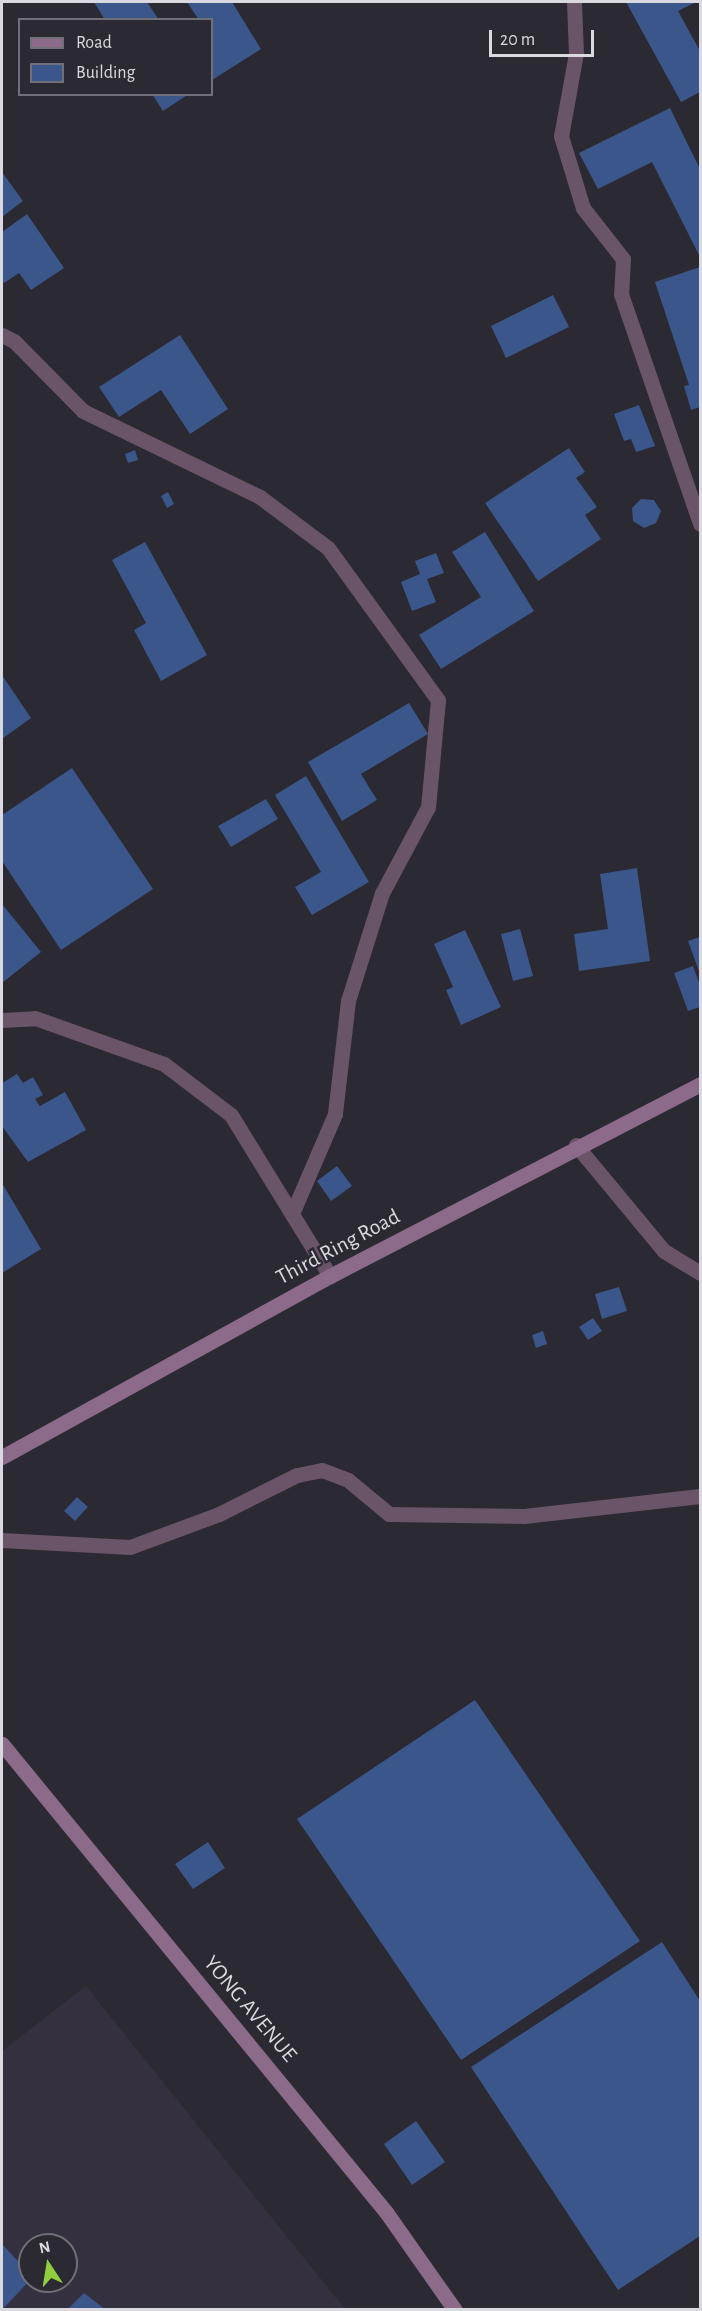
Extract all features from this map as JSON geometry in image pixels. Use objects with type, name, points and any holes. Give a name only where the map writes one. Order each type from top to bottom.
[{"type":"street","points":[[574,2],[576,53],[561,136],[583,208],[623,259],[621,294],[700,524]]},
{"type":"street","points":[[2,335],[14,341],[83,411],[260,497],[328,548],[438,700],[428,807],[381,893],[348,1001],[335,1114],[292,1214]]},
{"type":"street","points":[[2,1020],[34,1018],[99,1037],[164,1064],[231,1115],[330,1276]]},
{"type":"street","name":"Third Ring Road","points":[[2,1457],[330,1276],[576,1145],[700,1084]]},
{"type":"street","points":[[576,1145],[664,1251],[700,1273]]},
{"type":"street","points":[[2,1540],[130,1547],[219,1514],[297,1475],[321,1470],[348,1480],[389,1514],[524,1516],[700,1496]]},
{"type":"street","name":"YONG AVENUE","points":[[2,1744],[379,2204],[454,2310]]},
{"type":"shaded area","points":[[86,1986],[345,2309],[2,2310],[2,2051]]},
{"type":"building","points":[[94,2],[147,2],[158,18],[104,18]]},
{"type":"building","points":[[187,2],[232,2],[261,49],[213,79],[213,18],[198,18]]},
{"type":"building","points":[[626,2],[696,2],[678,11],[700,51],[700,92],[681,102]]},
{"type":"building","points":[[153,96],[186,96],[163,111]]},
{"type":"building","points":[[670,108],[700,169],[700,257],[652,162],[598,189],[579,153]]},
{"type":"building","points":[[2,172],[23,201],[2,217]]},
{"type":"building","points":[[27,214],[64,268],[31,290],[19,273],[4,283],[2,279],[2,232]]},
{"type":"building","points":[[700,267],[700,407],[691,410],[684,386],[689,385],[655,282]]},
{"type":"building","points":[[553,295],[569,327],[506,358],[491,326]]},
{"type":"building","points":[[180,335],[228,409],[190,434],[161,390],[119,417],[99,387]]},
{"type":"building","points":[[639,405],[655,446],[636,452],[631,439],[624,441],[614,414]]},
{"type":"building","points":[[569,448],[585,472],[576,478],[597,507],[585,515],[601,539],[538,581],[485,503]]},
{"type":"building","points":[[135,450],[138,460],[128,463],[125,454]]},
{"type":"building","points":[[168,492],[174,504],[167,508],[161,496]]},
{"type":"building","points":[[641,499],[654,500],[661,511],[656,523],[644,528],[633,521],[632,508]]},
{"type":"building","points":[[485,532],[534,611],[441,669],[419,635],[481,597],[452,552]]},
{"type":"building","points":[[145,542],[207,655],[161,681],[134,630],[146,623],[112,560]]},
{"type":"building","points":[[436,553],[444,573],[427,579],[436,602],[412,611],[401,582],[420,574],[415,561]]},
{"type":"building","points":[[2,675],[31,718],[2,739]]},
{"type":"building","points":[[409,703],[428,734],[361,774],[377,800],[342,821],[308,762]]},
{"type":"building","points":[[72,768],[153,889],[61,950],[2,861],[2,815]]},
{"type":"building","points":[[306,776],[369,882],[312,915],[295,887],[321,872],[275,795]]},
{"type":"building","points":[[266,799],[278,819],[231,847],[218,826]]},
{"type":"building","points":[[637,868],[650,961],[579,971],[574,934],[608,929],[600,874]]},
{"type":"building","points":[[2,904],[41,952],[2,983]]},
{"type":"building","points":[[520,929],[533,976],[513,981],[501,934]]},
{"type":"building","points":[[465,930],[501,1007],[461,1025],[446,990],[453,987],[434,944]]},
{"type":"building","points":[[700,937],[700,974],[688,941]]},
{"type":"building","points":[[693,966],[700,985],[700,1007],[688,1011],[674,973]]},
{"type":"building","points":[[17,1074],[23,1083],[33,1077],[43,1095],[35,1099],[40,1106],[65,1092],[86,1130],[28,1162],[2,1126],[2,1083]]},
{"type":"building","points":[[337,1166],[352,1186],[331,1201],[317,1181]]},
{"type":"building","points":[[2,1183],[41,1249],[2,1273]]},
{"type":"building","points":[[619,1287],[627,1311],[602,1319],[595,1294]]},
{"type":"building","points":[[593,1318],[602,1331],[588,1340],[579,1327]]},
{"type":"building","points":[[543,1331],[547,1344],[536,1348],[532,1335]]},
{"type":"building","points":[[77,1497],[88,1507],[75,1521],[64,1511]]},
{"type":"building","points":[[475,1700],[640,1941],[461,2060],[297,1819]]},
{"type":"building","points":[[208,1842],[225,1868],[193,1889],[175,1864]]},
{"type":"building","points":[[662,1942],[700,2001],[700,2236],[618,2290],[471,2067]]},
{"type":"building","points":[[416,2121],[445,2162],[412,2185],[384,2144]]},
{"type":"building","points":[[2,2244],[18,2261],[18,2293],[2,2310]]},
{"type":"building","points":[[84,2293],[106,2310],[67,2310]]}]
